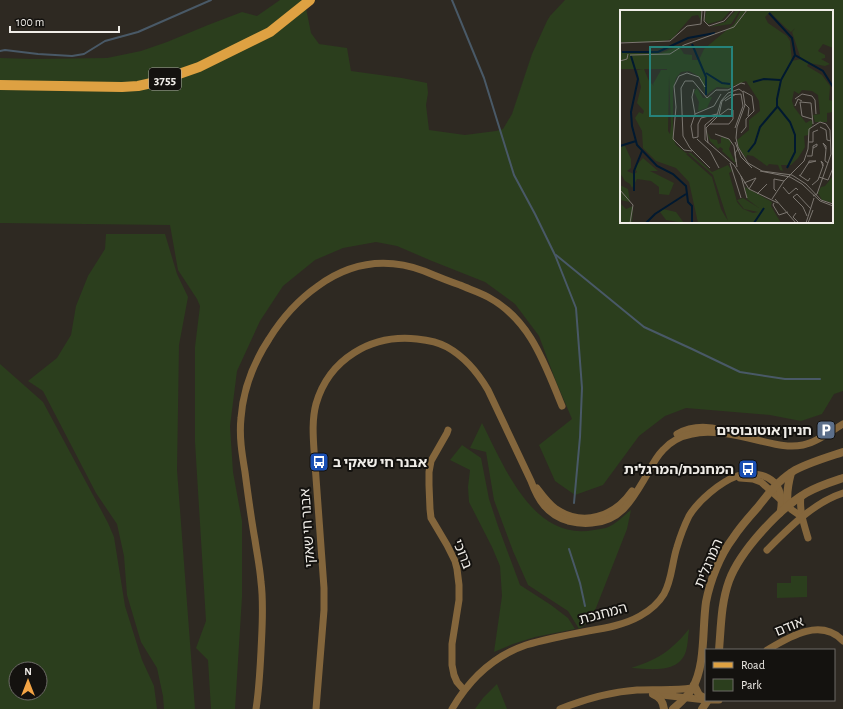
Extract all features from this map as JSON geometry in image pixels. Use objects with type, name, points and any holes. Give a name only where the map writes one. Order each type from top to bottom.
[{"type":"main road","name":"3755","points":[[0,85],[138,86],[156,82],[199,67],[270,32],[310,0]]},
{"type":"street","points":[[256,709],[259,683],[263,598],[241,437],[243,402],[254,366],[263,349],[281,322],[310,291],[333,276],[357,267],[382,263],[396,264],[423,271],[479,293],[493,300],[505,309],[518,321],[528,334],[541,356],[562,406]]},
{"type":"street","name":"אבנר חי שאקי","points":[[316,709],[324,595],[314,450],[314,415],[316,404],[326,382],[332,373],[340,363],[366,346],[392,339],[410,338],[424,340],[439,343],[452,350],[469,364],[481,378],[495,403],[540,502],[553,514],[566,521],[597,523],[612,518],[621,512],[636,493],[660,453],[674,440],[682,436],[703,432],[716,433],[741,436],[784,446],[794,446],[803,445],[821,438],[843,424]]},
{"type":"street","name":"ברוכי","points":[[448,430],[448,433],[431,461],[429,472],[429,500],[431,518],[447,545],[455,561],[457,569],[459,600],[452,644],[452,665],[457,682],[464,690]]},
{"type":"street","name":"המרגלית","points":[[673,709],[686,698],[698,676],[706,603],[716,570],[732,538],[774,488],[791,473],[804,466],[843,452]]},
{"type":"street","points":[[788,506],[787,489],[791,473]]},
{"type":"street","name":"המחנכת","points":[[452,709],[464,690],[482,671],[495,660],[508,653],[525,645],[624,624],[651,609],[659,602],[664,593],[677,547],[689,516],[718,486],[736,476],[756,474],[768,478],[774,488]]},
{"type":"street","name":"המרגלית","points":[[719,649],[725,598],[729,581],[742,556],[758,536],[788,506],[801,496],[843,478]]},
{"type":"street","points":[[774,488],[780,492],[780,513]]},
{"type":"street","points":[[767,550],[802,517],[824,502],[843,493]]},
{"type":"street","points":[[801,496],[802,517],[808,538]]},
{"type":"street","points":[[781,500],[802,517]]},
{"type":"street","name":"אודם","points":[[769,649],[799,633],[809,630],[825,630],[840,637],[843,641]]},
{"type":"street","points":[[560,709],[594,697],[637,690],[681,690],[693,687],[702,698],[705,699]]},
{"type":"street","points":[[615,693],[653,694],[705,700]]},
{"type":"street","points":[[653,694],[661,700],[664,709]]},
{"type":"green space","points":[[280,0],[303,0],[305,3],[311,33],[319,44],[347,48],[351,71],[427,83],[428,93],[426,105],[429,130],[465,135],[503,129],[512,114],[532,54],[547,21],[565,0],[843,0],[843,391],[834,394],[822,414],[801,421],[770,415],[686,408],[665,416],[639,436],[603,485],[575,495],[555,481],[539,445],[572,419],[539,336],[515,304],[485,282],[397,246],[376,242],[343,248],[315,260],[283,286],[260,321],[237,371],[230,426],[233,472],[242,521],[242,597],[235,709],[211,709],[208,660],[196,648],[206,621],[195,442],[195,347],[200,306],[178,270],[170,225],[0,223],[0,58],[107,58],[141,51],[242,12],[257,16]]},
{"type":"green space","points":[[106,234],[165,234],[177,274],[188,297],[179,345],[177,470],[195,709],[164,709],[163,696],[157,668],[141,642],[127,595],[124,556],[117,524],[96,493],[43,391],[28,381],[57,358],[71,335],[76,306],[88,276],[105,249]]},
{"type":"green space","points":[[0,364],[43,402],[108,523],[114,537],[125,606],[142,660],[154,686],[157,709],[0,709]]},
{"type":"green space","points":[[482,423],[500,460],[523,497],[538,513],[554,524],[573,531],[594,530],[609,527],[631,510],[627,529],[596,608],[587,623],[579,629],[568,611],[528,585],[513,551],[494,500],[486,452],[470,448]]},
{"type":"green space","points":[[462,445],[481,458],[489,499],[520,585],[568,618],[575,629],[535,637],[494,652],[502,596],[500,566],[469,502],[468,487],[470,470],[450,460]]},
{"type":"green space","points":[[791,576],[807,576],[807,597],[777,598],[777,583],[791,583]]},
{"type":"green space","points":[[689,629],[686,651],[677,664],[671,667],[655,669],[631,668],[648,662],[664,653]]},
{"type":"green space","points":[[497,684],[507,709],[475,709],[483,698]]},
{"type":"waterway","points":[[0,51],[5,50],[72,56],[84,54],[105,41],[138,32],[211,0]]},
{"type":"waterway","points":[[452,0],[484,78],[514,175],[555,255],[576,308],[582,388],[580,437],[574,503]]},
{"type":"waterway","points":[[556,255],[644,327],[740,372],[785,379],[820,379]]},
{"type":"waterway","points":[[569,549],[580,583],[585,606]]},
{"type":"place","name":"חניון אוטובוסים","points":[[826,430]]},
{"type":"place","name":"אבנר חי שאקי ב","points":[[319,462]]},
{"type":"place","name":"המחנכת/המרגלית","points":[[748,469]]}]
